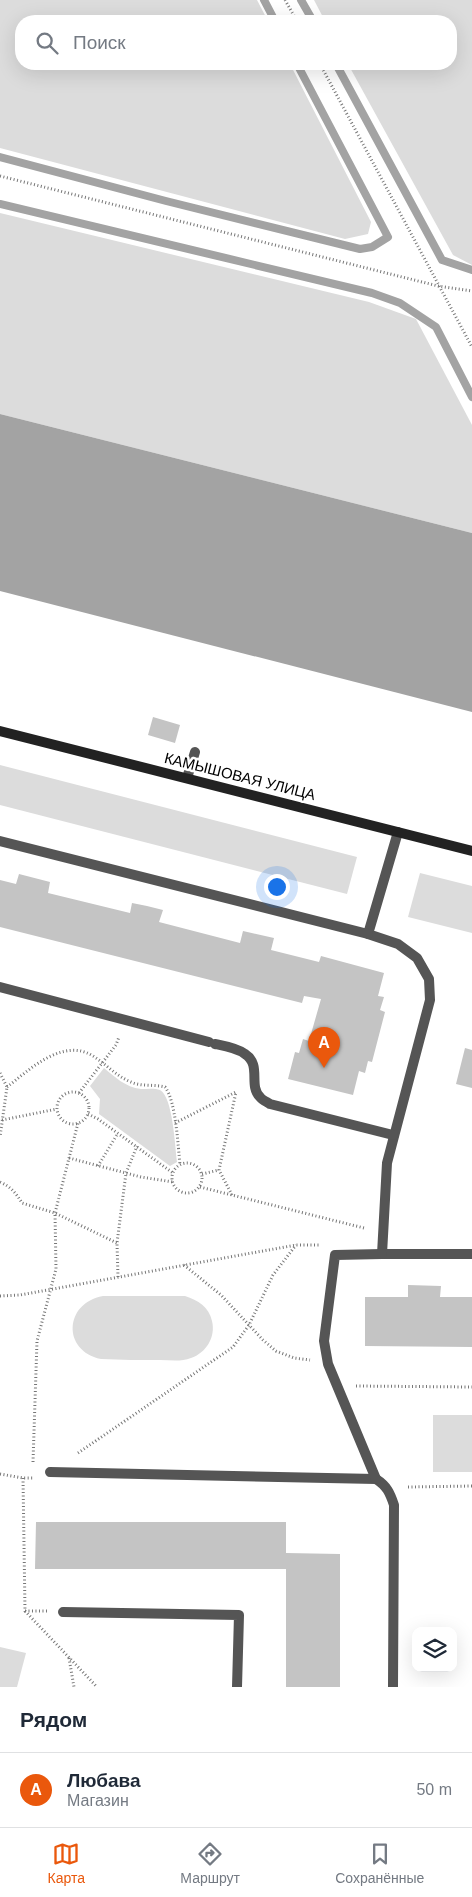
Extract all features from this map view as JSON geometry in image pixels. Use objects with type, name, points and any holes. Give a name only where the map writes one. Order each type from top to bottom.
[{"type":"street","name":"КАМЫШОВАЯ УЛИЦА","points":[[0,730],[472,851]]},
{"type":"lane","points":[[187,778],[195,752]]},
{"type":"lane","points":[[368,934],[398,832]]},
{"type":"lane","points":[[0,841],[368,934],[398,944],[417,958],[430,979],[430,1000],[387,1163],[382,1254]]},
{"type":"lane","points":[[0,987],[235,1049],[247,1055],[254,1064],[255,1088],[260,1097],[270,1104],[393,1135]]},
{"type":"lane","points":[[393,1687],[394,1505],[391,1494],[376,1479],[328,1364],[324,1341],[335,1255],[472,1254]]},
{"type":"lane","points":[[50,1472],[376,1479]]},
{"type":"lane","points":[[63,1612],[239,1615],[237,1687]]},
{"type":"path","points":[[285,0],[294,15]]},
{"type":"path","points":[[323,70],[472,346]]},
{"type":"path","points":[[0,176],[438,286],[472,291]]},
{"type":"path","points":[[79,1093],[116,1045],[124,1020]]},
{"type":"path","points":[[7,1087],[48,1057],[63,1052],[75,1051],[90,1054],[133,1084],[165,1087],[169,1092],[173,1105],[180,1165]]},
{"type":"path","points":[[0,1073],[7,1087],[0,1137]]},
{"type":"path","points":[[68,1092],[79,1093],[87,1099],[89,1106],[88,1114],[78,1123],[70,1124],[58,1116],[56,1109],[58,1102],[68,1092]]},
{"type":"path","points":[[175,1123],[236,1092]]},
{"type":"path","points":[[2,1120],[56,1109]]},
{"type":"path","points":[[88,1114],[137,1146],[173,1173]]},
{"type":"path","points":[[33,1479],[38,1341],[56,1269],[55,1213],[78,1123]]},
{"type":"path","points":[[98,1166],[118,1133]]},
{"type":"path","points":[[226,1140],[218,1170],[232,1195]]},
{"type":"path","points":[[118,1277],[117,1243],[126,1173],[137,1146]]},
{"type":"path","points":[[69,1158],[126,1173],[173,1182]]},
{"type":"path","points":[[187,1163],[199,1168],[202,1174],[202,1181],[200,1187],[194,1192],[188,1194],[176,1188],[173,1182],[173,1173],[180,1165],[187,1163]]},
{"type":"path","points":[[202,1174],[218,1170]]},
{"type":"path","points":[[0,1182],[10,1187],[22,1203],[55,1213],[117,1243]]},
{"type":"path","points":[[200,1187],[364,1228]]},
{"type":"path","points":[[0,1296],[20,1295],[296,1245],[325,1245]]},
{"type":"path","points":[[0,1474],[33,1479],[50,1472],[233,1347],[249,1325],[273,1275],[296,1245]]},
{"type":"path","points":[[184,1265],[221,1295],[262,1340],[276,1351],[294,1358],[328,1364]]},
{"type":"path","points":[[338,1386],[472,1387]]},
{"type":"path","points":[[23,1478],[25,1611],[97,1687]]},
{"type":"path","points":[[391,1494],[409,1486],[472,1486]]},
{"type":"path","points":[[25,1611],[63,1612]]},
{"type":"path","points":[[69,1658],[74,1687]]},
{"type":"shaded area","points":[[0,0],[257,0],[265,15],[15,15],[15,70],[293,70],[371,222],[368,234],[345,239],[0,148]]},
{"type":"shaded area","points":[[314,0],[472,0],[472,265],[453,255],[351,70],[457,70],[457,15],[322,15]]},
{"type":"shaded area","points":[[0,213],[369,302],[416,319],[472,425],[472,533],[0,414]]},
{"type":"shaded area","points":[[0,414],[472,533],[472,712],[0,591]]},
{"type":"shaded area","points":[[0,765],[357,857],[347,894],[0,805]]},
{"type":"shaded area","points":[[420,873],[472,886],[472,933],[408,917]]},
{"type":"shaded area","points":[[104,1068],[130,1086],[141,1089],[158,1089],[164,1094],[171,1112],[177,1162],[170,1166],[99,1114],[100,1099],[90,1086]]},
{"type":"shaded area","points":[[103,1296],[185,1296],[190,1298],[202,1305],[211,1316],[213,1333],[209,1344],[196,1356],[183,1360],[101,1359],[88,1354],[79,1347],[74,1337],[75,1317],[90,1300]]},
{"type":"shaded area","points":[[433,1415],[472,1415],[472,1472],[433,1472]]},
{"type":"shaded area","points":[[0,1647],[26,1653],[17,1687],[0,1687]]},
{"type":"building","points":[[153,717],[180,725],[175,743],[148,735]]},
{"type":"building","points":[[19,874],[50,882],[48,893],[130,913],[132,903],[147,906],[163,910],[159,922],[240,943],[243,931],[274,938],[271,950],[319,962],[321,956],[384,973],[378,996],[384,997],[380,1010],[385,1012],[372,1062],[368,1061],[365,1073],[359,1071],[353,1095],[288,1079],[295,1052],[299,1053],[303,1039],[309,1041],[321,999],[304,996],[302,1003],[0,927],[0,880],[16,884]]},
{"type":"building","points":[[465,1048],[472,1050],[472,1088],[456,1084]]},
{"type":"building","points":[[408,1285],[441,1286],[440,1297],[472,1297],[472,1347],[365,1346],[365,1297],[408,1297]]},
{"type":"building","points":[[36,1522],[286,1522],[286,1553],[340,1554],[340,1687],[286,1687],[286,1569],[35,1569]]},
{"type":"waterway","points":[[264,0],[272,15]]},
{"type":"waterway","points":[[301,0],[310,15]]},
{"type":"waterway","points":[[0,157],[166,201],[360,249],[372,247],[388,237],[300,70]]},
{"type":"waterway","points":[[339,70],[442,260],[472,270]]},
{"type":"waterway","points":[[0,204],[372,293],[400,303],[436,327],[472,397]]},
{"type":"place","name":"Любава","points":[[324,1068]]}]
